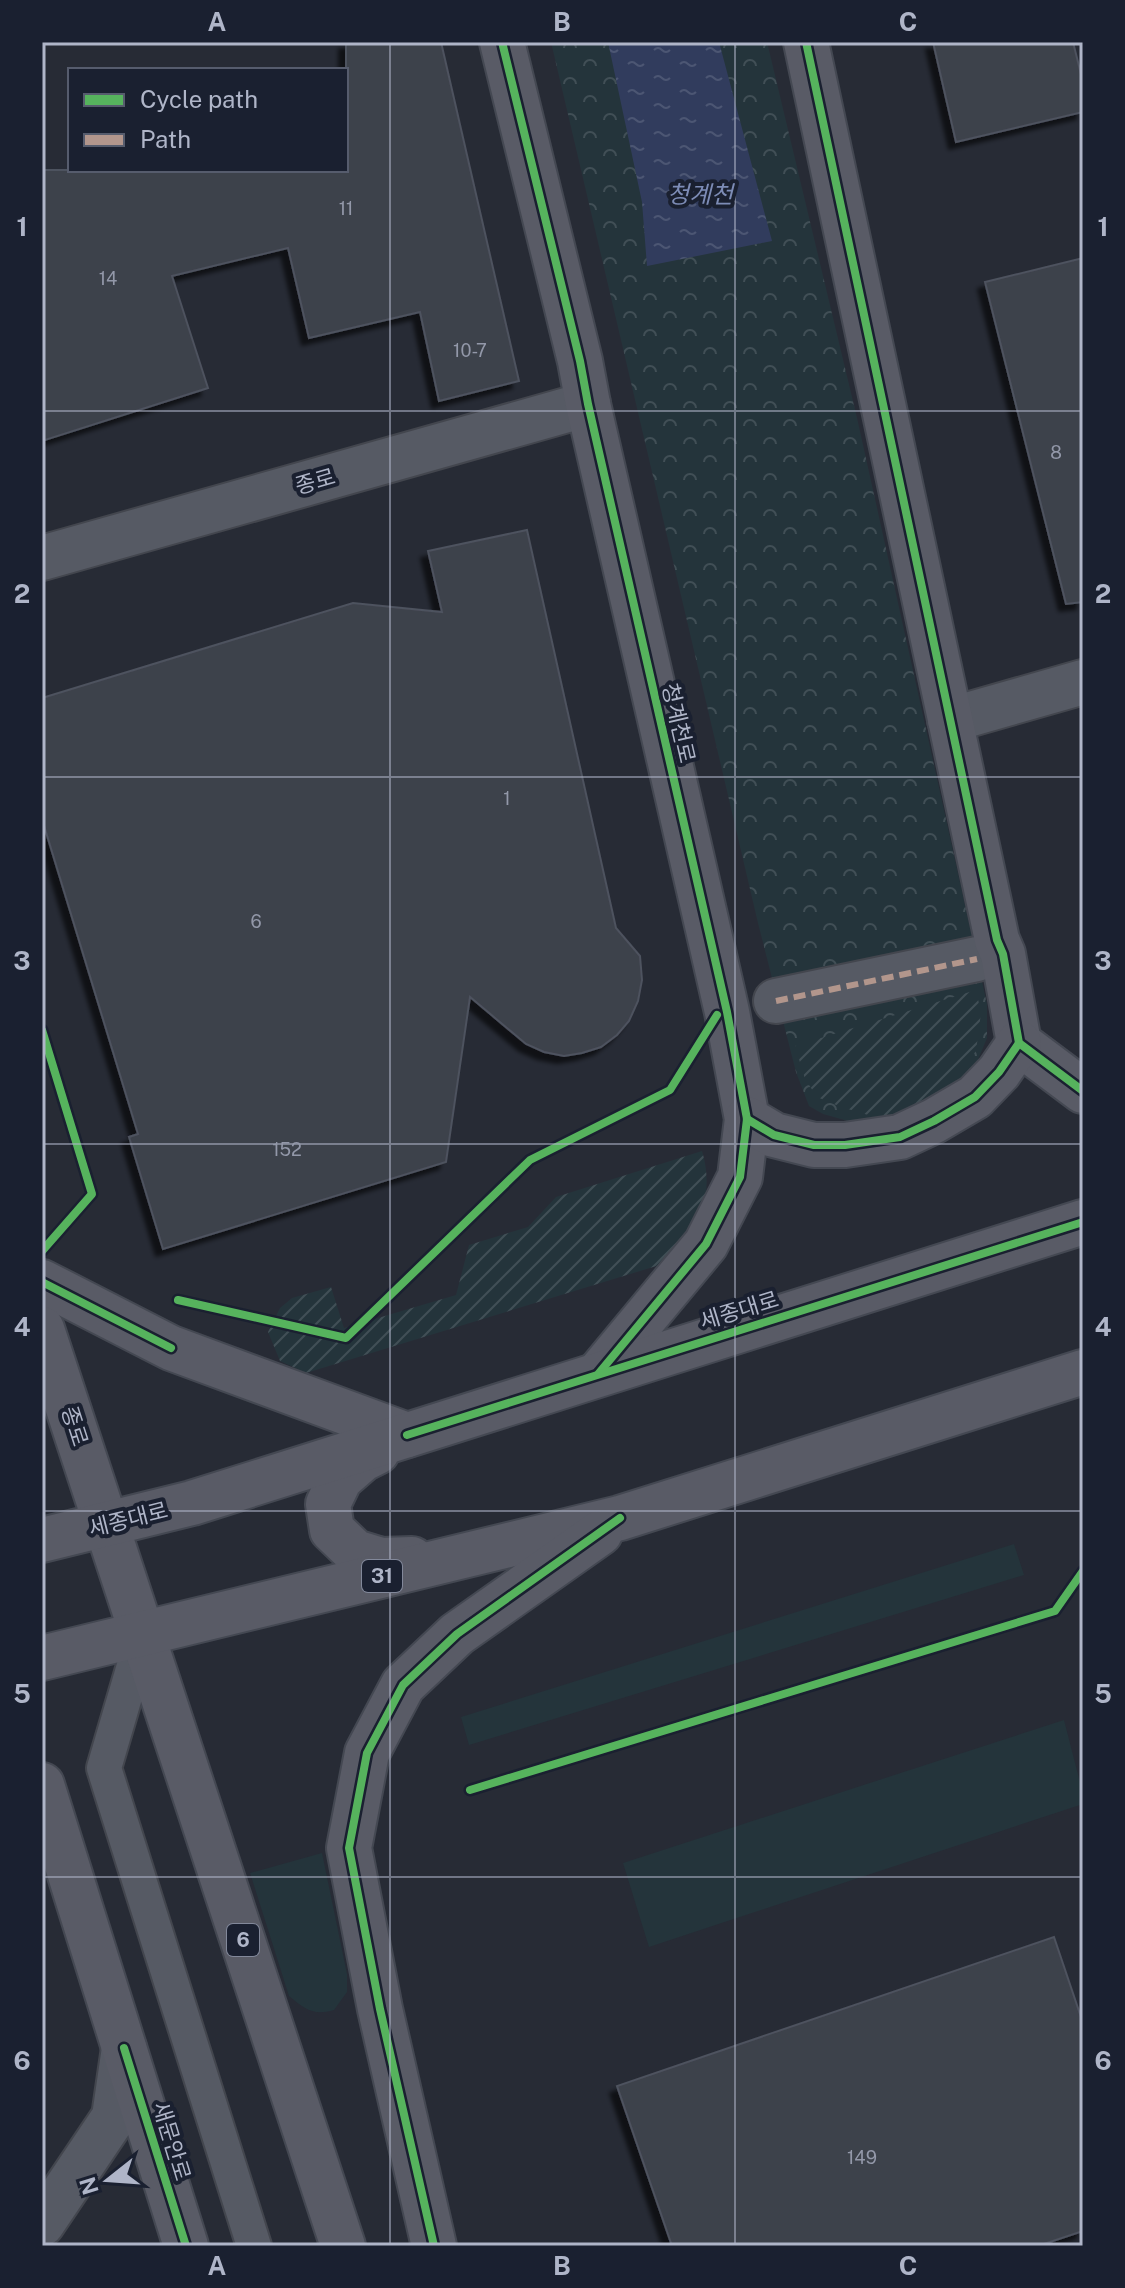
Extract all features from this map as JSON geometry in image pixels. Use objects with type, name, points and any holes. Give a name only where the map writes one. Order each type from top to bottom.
[{"type":"main road","name":"청계천로","points":[[502,42],[580,361],[727,1012],[747,1119],[740,1177],[706,1244],[599,1373]]},
{"type":"main road","points":[[806,42],[997,940],[1003,954],[1019,1043],[1083,1091]]},
{"type":"main road","points":[[747,1119],[774,1135],[814,1145],[845,1145],[900,1137],[975,1097],[999,1072],[1019,1043]]},
{"type":"main road","name":"세종대로","points":[[42,1540],[192,1503],[1083,1222]]},
{"type":"main road","points":[[42,1282],[171,1348],[407,1435]]},
{"type":"main road","name":"종로","points":[[42,1329],[106,1525]]},
{"type":"main road","name":"31","points":[[42,1658],[620,1518],[1083,1372]]},
{"type":"main road","points":[[407,1435],[363,1459],[340,1479],[328,1504],[332,1530],[355,1552],[381,1560],[413,1559],[620,1518]]},
{"type":"main road","points":[[434,2246],[380,2009],[349,1848],[367,1753],[403,1685],[457,1634],[620,1518]]},
{"type":"main road","name":"6","points":[[106,1525],[343,2246]]},
{"type":"main road","name":"새문안로","points":[[42,1785],[186,2246]]},
{"type":"street","name":"종로","points":[[42,558],[588,404]]},
{"type":"street","points":[[950,720],[1083,682]]},
{"type":"street","points":[[776,1001],[977,959]]},
{"type":"street","points":[[42,2224],[114,2117],[124,2048]]},
{"type":"lane","points":[[143,1635],[104,1768],[254,2246]]},
{"type":"green space","points":[[551,42],[767,42],[857,418],[987,1004],[987,1038],[964,1084],[912,1117],[855,1123],[823,1114],[809,1106],[796,1072],[758,923]]},
{"type":"green space","points":[[976,990],[981,1013],[976,1051],[952,1082],[916,1110],[875,1117],[817,1097],[805,1079],[795,1046]]},
{"type":"green space","points":[[702,1151],[707,1184],[704,1205],[687,1240],[663,1264],[306,1373],[280,1361],[268,1332],[280,1308],[292,1298],[331,1287],[344,1328],[456,1295],[469,1245],[528,1227],[556,1197]]},
{"type":"green space","points":[[1014,1544],[1024,1575],[469,1745],[461,1717]]},
{"type":"green space","points":[[1064,1720],[1083,1804],[649,1947],[623,1863]]},
{"type":"green space","points":[[322,1853],[347,1974],[347,1992],[334,2010],[315,2012],[289,1996],[250,1873]]},
{"type":"water","name":"청계천","points":[[608,42],[719,42],[772,241],[647,266],[642,202]]},
{"type":"building","points":[[346,42],[441,42],[519,381],[439,401],[420,312],[309,338],[288,248],[172,276],[208,388],[42,441],[42,170],[348,172]]},
{"type":"building","points":[[933,42],[1073,42],[1083,82],[1083,112],[956,142]]},
{"type":"building","points":[[1083,258],[1083,602],[1066,604],[985,282]]},
{"type":"building","points":[[527,530],[616,928],[640,956],[642,980],[638,1001],[629,1021],[601,1047],[564,1056],[526,1044],[470,997],[446,1162],[163,1249],[129,1137],[138,1134],[42,819],[42,698],[353,603],[442,612],[428,551]]},
{"type":"building","points":[[1054,1937],[1083,2023],[1083,2231],[1038,2246],[672,2246],[617,2086]]},
{"type":"marked path","points":[[776,1001],[977,959]]},
{"type":"cycle path","points":[[502,42],[580,361],[727,1012],[747,1119],[740,1177],[706,1244],[599,1373]]},
{"type":"cycle path","points":[[806,42],[997,940],[1003,954],[1019,1043],[1083,1091]]},
{"type":"cycle path","points":[[178,1300],[346,1338],[530,1160],[670,1090],[717,1015]]},
{"type":"cycle path","points":[[42,1030],[92,1194],[42,1251]]},
{"type":"cycle path","points":[[747,1119],[774,1135],[814,1145],[845,1145],[900,1137],[975,1097],[999,1072],[1019,1043]]},
{"type":"cycle path","points":[[407,1435],[1083,1222]]},
{"type":"cycle path","points":[[42,1282],[171,1348]]},
{"type":"cycle path","points":[[434,2246],[380,2009],[349,1848],[367,1753],[403,1685],[457,1634],[620,1518]]},
{"type":"cycle path","points":[[470,1790],[1055,1611],[1083,1571]]},
{"type":"cycle path","points":[[124,2048],[186,2246]]}]
